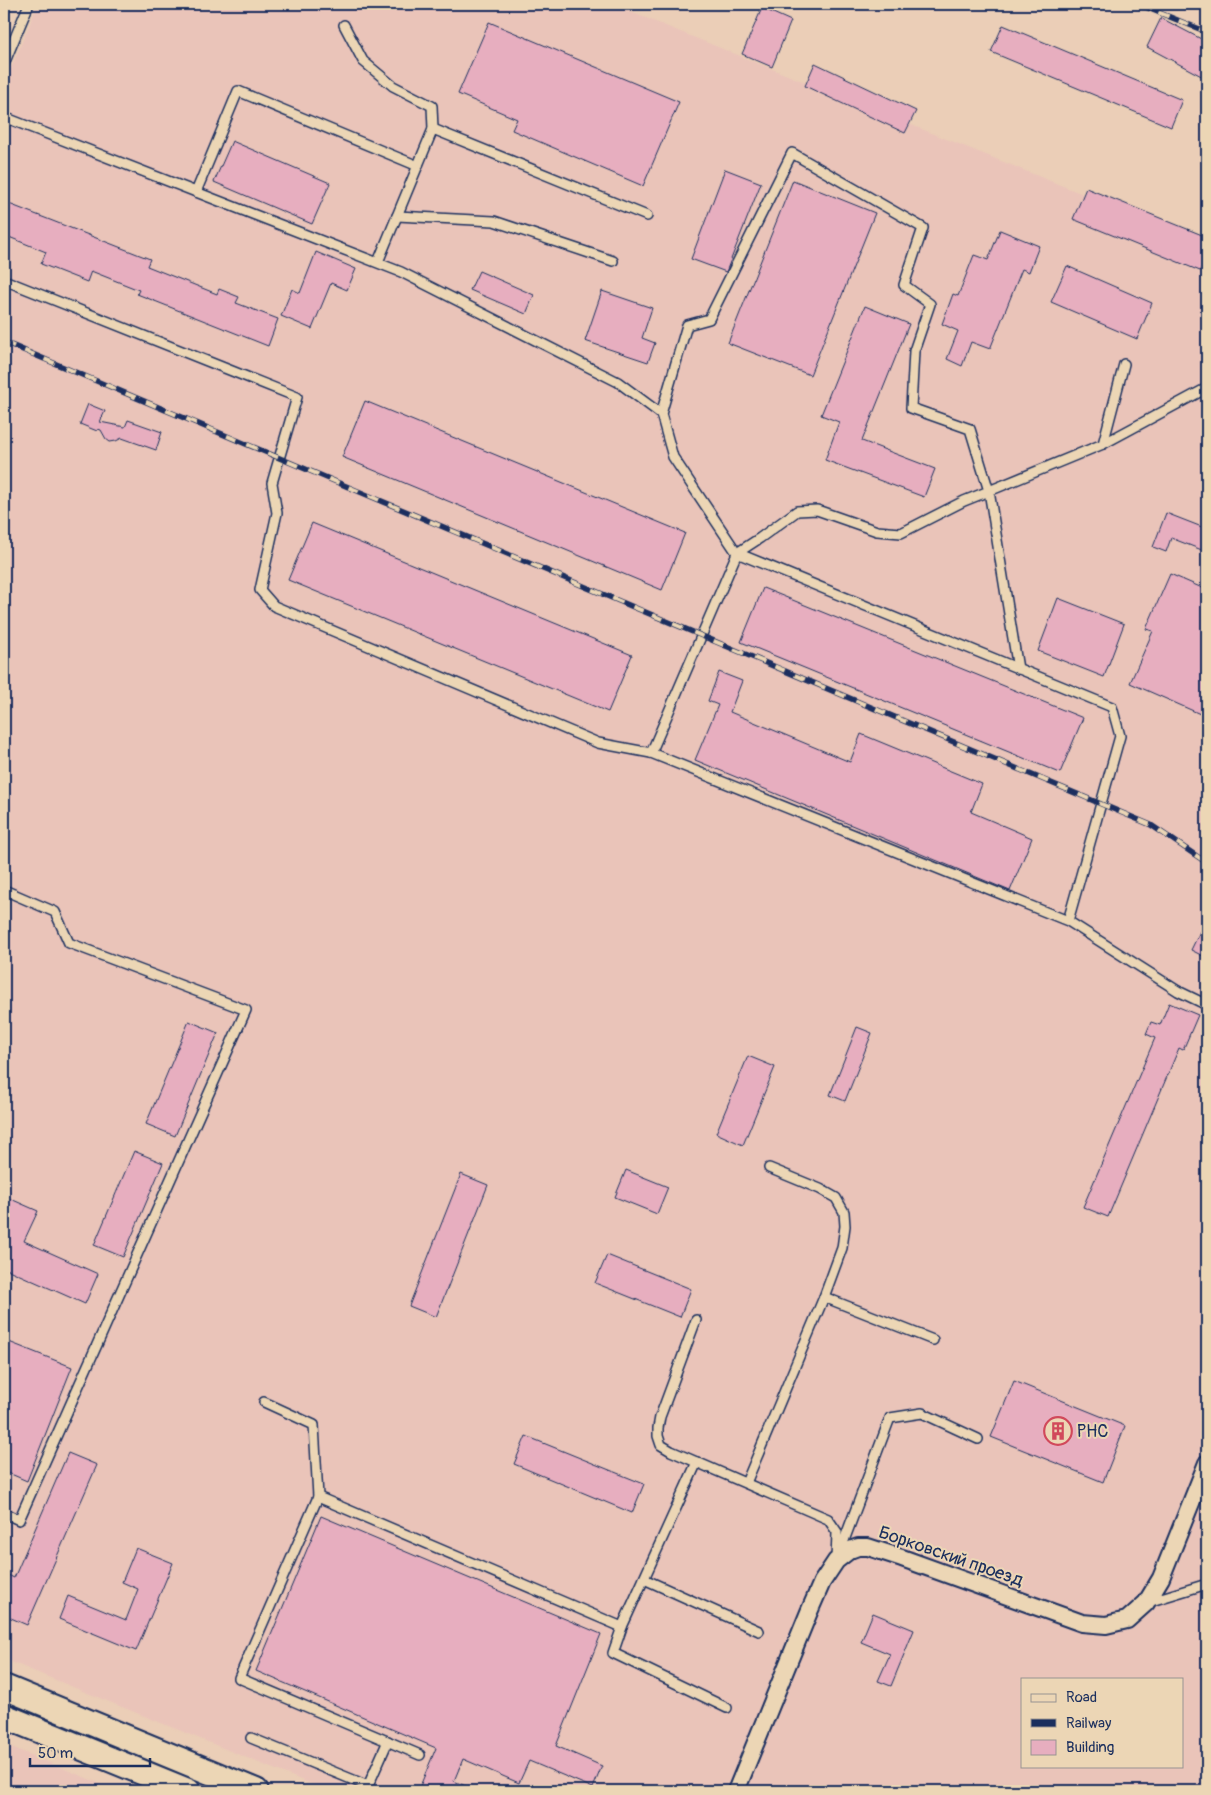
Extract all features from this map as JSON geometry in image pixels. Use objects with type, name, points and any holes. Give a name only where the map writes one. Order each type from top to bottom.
[{"type":"main road","points":[[4,1687],[256,1791]]},
{"type":"main road","points":[[4,1716],[188,1791]]},
{"type":"street","name":"Борковский проезд","points":[[736,1791],[808,1612],[822,1582],[836,1561],[850,1550],[858,1547],[868,1547],[1082,1623],[1106,1625],[1126,1620],[1146,1603],[1161,1578],[1207,1463]]},
{"type":"lane","points":[[4,64],[29,4]]},
{"type":"lane","points":[[344,25],[363,61],[393,86],[432,106],[433,129],[378,262]]},
{"type":"lane","points":[[196,192],[238,91],[418,166]]},
{"type":"lane","points":[[4,117],[401,272],[618,382],[661,414]]},
{"type":"lane","points":[[433,129],[647,216]]},
{"type":"lane","points":[[1018,669],[988,491],[970,429],[911,408],[914,351],[930,304],[904,285],[923,228],[792,153],[708,319],[688,325],[661,414],[673,457],[737,553],[1112,708],[1120,736],[1068,921]]},
{"type":"lane","points":[[397,216],[494,221],[613,261]]},
{"type":"lane","points":[[4,280],[297,397],[272,483],[277,513],[260,590],[274,606],[598,744],[651,753],[1068,921],[1178,991],[1207,1005]]},
{"type":"lane","points":[[1103,444],[1124,364]]},
{"type":"lane","points":[[651,753],[737,553],[797,511],[818,510],[877,531],[901,533],[988,491],[1103,444],[1207,388]]},
{"type":"lane","points":[[4,890],[55,912],[69,942],[246,1010],[19,1520],[4,1513]]},
{"type":"lane","points":[[746,1484],[824,1297],[842,1248],[845,1226],[844,1212],[836,1198],[820,1189],[769,1168]]},
{"type":"lane","points":[[824,1297],[933,1340]]},
{"type":"lane","points":[[696,1320],[660,1417],[658,1436],[661,1445],[828,1519],[837,1532],[836,1561]]},
{"type":"lane","points":[[264,1402],[314,1425],[318,1497],[239,1678],[420,1755]]},
{"type":"lane","points":[[836,1561],[890,1418],[922,1413],[978,1439]]},
{"type":"lane","points":[[697,1462],[622,1627],[613,1653],[727,1708]]},
{"type":"lane","points":[[318,1497],[622,1627]]},
{"type":"lane","points":[[644,1579],[759,1631]]},
{"type":"lane","points":[[1146,1603],[1207,1584]]},
{"type":"lane","points":[[251,1738],[366,1788],[388,1741]]},
{"type":"shaded area","points":[[38,4],[611,4],[1207,244],[1207,1791],[328,1791],[4,1659],[4,85]]},
{"type":"shaded area","points":[[4,1744],[118,1791],[4,1791]]},
{"type":"building","points":[[762,8],[791,21],[772,67],[742,54]]},
{"type":"building","points":[[1161,18],[1207,42],[1207,79],[1147,47]]},
{"type":"building","points":[[489,22],[679,102],[643,186],[512,130],[517,119],[458,94]]},
{"type":"building","points":[[1003,25],[1182,100],[1171,127],[991,52]]},
{"type":"building","points":[[815,63],[916,111],[905,133],[805,86]]},
{"type":"building","points":[[232,141],[330,183],[312,224],[214,182]]},
{"type":"building","points":[[725,169],[761,183],[726,272],[691,259]]},
{"type":"building","points":[[793,180],[875,213],[810,375],[728,343]]},
{"type":"building","points":[[1086,188],[1207,237],[1207,253],[1200,271],[1073,219]]},
{"type":"building","points":[[4,202],[150,259],[147,266],[217,294],[219,289],[239,297],[236,303],[278,319],[268,346],[137,294],[139,290],[91,271],[87,282],[41,264],[46,252],[4,235]]},
{"type":"building","points":[[1000,230],[1039,246],[1029,272],[1022,269],[990,349],[971,342],[962,366],[947,359],[958,331],[942,324],[953,294],[958,296],[974,255],[988,260]]},
{"type":"building","points":[[316,252],[356,269],[347,290],[331,283],[312,329],[281,316],[292,289],[300,293]]},
{"type":"building","points":[[1067,266],[1152,303],[1137,339],[1051,302]]},
{"type":"building","points":[[479,271],[534,295],[526,314],[470,290]]},
{"type":"building","points":[[602,291],[652,308],[642,338],[655,343],[648,362],[585,341]]},
{"type":"building","points":[[865,306],[909,324],[862,441],[935,469],[924,497],[825,460],[839,422],[821,415]]},
{"type":"building","points":[[365,401],[685,533],[662,590],[342,457]]},
{"type":"building","points":[[88,404],[105,411],[100,422],[125,427],[128,420],[162,432],[156,450],[122,438],[110,442],[101,430],[98,429],[97,431],[80,424]]},
{"type":"building","points":[[1166,513],[1207,529],[1207,552],[1171,538],[1166,552],[1153,547]]},
{"type":"building","points":[[312,523],[632,655],[608,712],[288,580]]},
{"type":"building","points":[[1170,574],[1207,590],[1207,717],[1130,683],[1153,631],[1146,629]]},
{"type":"building","points":[[763,588],[1083,718],[1060,773],[741,642]]},
{"type":"building","points":[[1058,598],[1124,624],[1104,677],[1038,651]]},
{"type":"building","points":[[719,672],[742,681],[730,712],[850,762],[861,734],[982,784],[971,812],[1032,838],[1010,891],[695,760],[718,705],[708,701]]},
{"type":"building","points":[[1207,917],[1207,958],[1191,950]]},
{"type":"building","points":[[1169,1003],[1198,1015],[1183,1050],[1179,1048],[1108,1217],[1083,1207],[1155,1038],[1146,1034],[1151,1022],[1160,1025]]},
{"type":"building","points":[[189,1021],[218,1033],[175,1136],[146,1124]]},
{"type":"building","points":[[857,1027],[872,1033],[845,1101],[830,1095]]},
{"type":"building","points":[[748,1056],[775,1067],[743,1145],[716,1133]]},
{"type":"building","points":[[134,1151],[163,1163],[123,1257],[94,1245]]},
{"type":"building","points":[[626,1170],[668,1187],[657,1214],[615,1197]]},
{"type":"building","points":[[461,1174],[488,1185],[436,1317],[409,1306]]},
{"type":"building","points":[[4,1196],[38,1211],[24,1241],[98,1274],[85,1304],[4,1268]]},
{"type":"building","points":[[607,1255],[691,1289],[680,1317],[595,1283]]},
{"type":"building","points":[[4,1340],[72,1367],[27,1481],[4,1471]]},
{"type":"building","name":"РНС","points":[[1014,1381],[1125,1426],[1103,1482],[991,1437]]},
{"type":"building","points":[[526,1436],[644,1484],[632,1513],[514,1464]]},
{"type":"building","points":[[68,1453],[97,1465],[27,1625],[4,1615],[4,1573],[14,1578]]},
{"type":"building","points":[[321,1516],[601,1634],[556,1746],[602,1766],[593,1788],[529,1761],[519,1783],[463,1759],[454,1781],[477,1791],[418,1791],[436,1748],[256,1671]]},
{"type":"building","points":[[136,1548],[173,1563],[136,1651],[59,1619],[68,1596],[126,1620],[138,1589],[122,1582]]},
{"type":"building","points":[[873,1613],[914,1630],[891,1686],[878,1681],[890,1654],[861,1642]]},
{"type":"railway","points":[[1138,4],[1207,32]]},
{"type":"railway","points":[[4,342],[1151,825],[1207,863]]},
{"type":"place","name":"РНС","points":[[1058,1431]]}]
